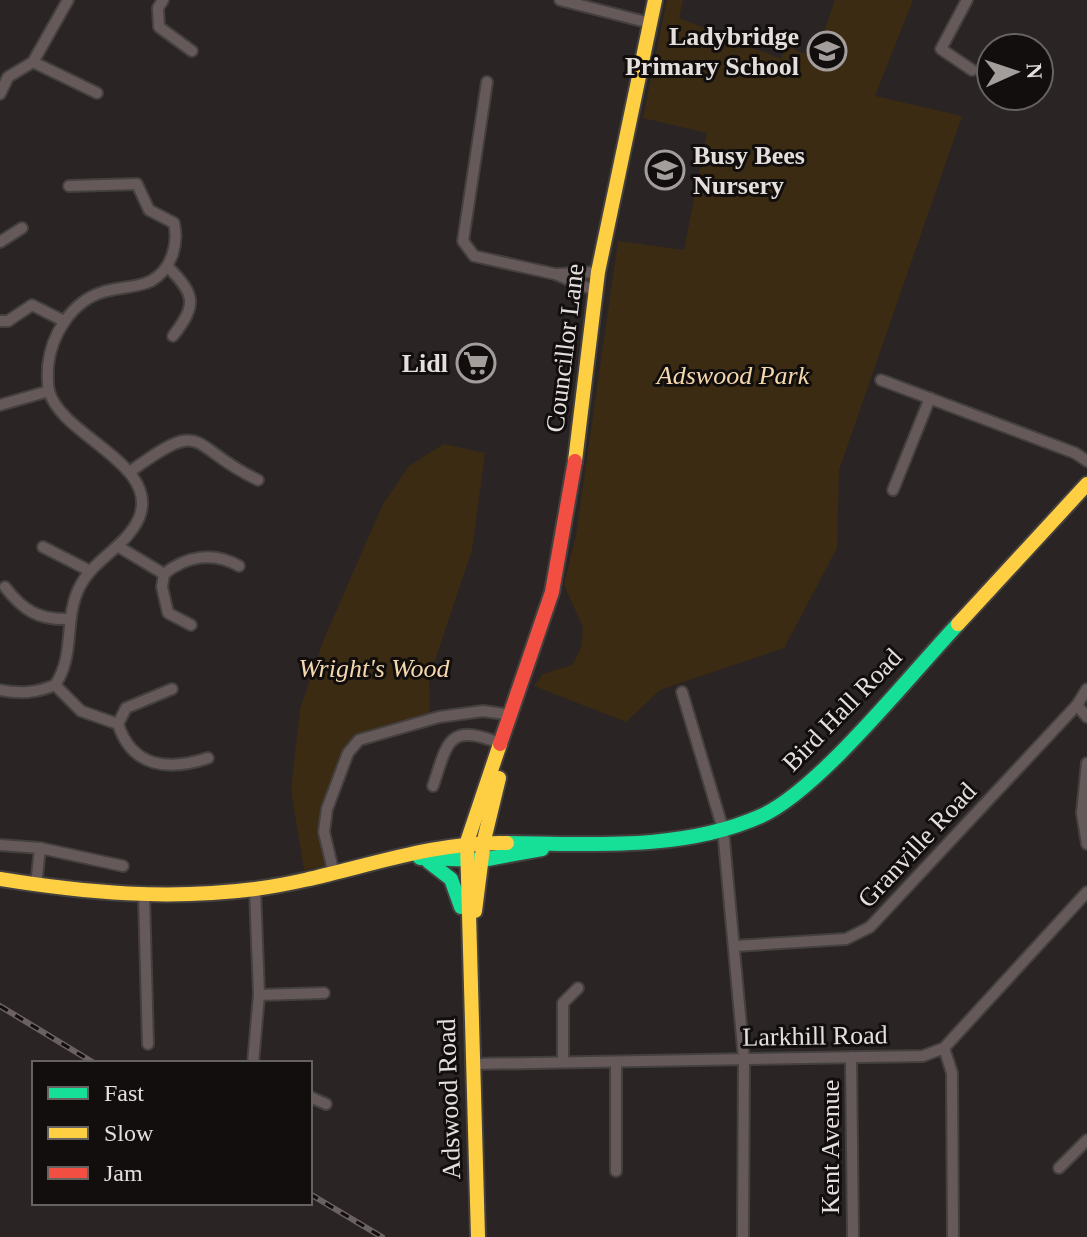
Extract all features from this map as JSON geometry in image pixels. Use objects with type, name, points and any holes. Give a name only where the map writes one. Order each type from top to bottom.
[{"type":"street","points":[[0,94],[8,77],[33,62],[68,0]]},
{"type":"street","points":[[163,0],[158,8],[159,27],[192,51]]},
{"type":"street","points":[[560,0],[650,23]]},
{"type":"street","name":"Councillor Lane","points":[[467,842],[552,592],[570,502],[598,272],[631,128],[655,0]]},
{"type":"street","points":[[967,0],[941,49],[972,70]]},
{"type":"street","points":[[33,62],[97,93]]},
{"type":"street","points":[[487,82],[463,241],[474,256],[555,274],[596,291]]},
{"type":"street","points":[[0,690],[41,691],[55,685],[69,653],[68,619],[90,571],[119,547],[140,515],[142,499],[131,471],[75,424],[49,391],[48,365],[54,339],[64,321],[83,302],[100,292],[150,281],[168,267],[177,236],[174,223],[149,210],[137,184],[69,186]]},
{"type":"street","points":[[0,242],[22,228]]},
{"type":"street","points":[[168,267],[187,286],[190,298],[189,315],[173,336]]},
{"type":"street","points":[[555,274],[598,272]]},
{"type":"street","points":[[0,321],[8,321],[32,305],[64,321]]},
{"type":"street","points":[[881,380],[1075,453],[1087,461]]},
{"type":"street","points":[[0,405],[49,391]]},
{"type":"street","points":[[893,490],[930,398]]},
{"type":"street","points":[[131,471],[166,445],[177,440],[191,440],[205,444],[235,469],[258,480]]},
{"type":"street","name":"Bird Hall Road","points":[[408,857],[484,840],[566,844],[687,839],[762,816],[807,782],[1087,484]]},
{"type":"street","points":[[43,547],[90,571]]},
{"type":"street","points":[[119,547],[164,574]]},
{"type":"street","points":[[191,625],[168,613],[162,587],[164,574],[178,562],[215,556],[224,557],[239,566]]},
{"type":"street","points":[[5,587],[20,607],[35,615],[49,620],[68,619]]},
{"type":"street","points":[[55,685],[81,711],[118,724]]},
{"type":"street","points":[[172,689],[126,708],[118,724],[123,741],[148,760],[182,766],[208,758]]},
{"type":"street","name":"Granville Road","points":[[735,946],[846,939],[870,927],[1077,705],[1087,689]]},
{"type":"street","points":[[682,692],[723,829],[744,1059],[743,1237]]},
{"type":"street","name":"Councillor Lane","points":[[484,840],[517,700]]},
{"type":"street","points":[[1077,705],[1087,717]]},
{"type":"street","points":[[334,874],[324,832],[327,809],[348,753],[359,740],[439,717],[483,711],[512,715]]},
{"type":"street","points":[[433,786],[447,743],[454,738],[479,735],[502,744]]},
{"type":"street","points":[[1087,763],[1082,813],[1087,844]]},
{"type":"street","name":"Adswood Road","points":[[468,958],[474,860],[484,840]]},
{"type":"street","name":"Adswood Road","points":[[467,842],[474,860]]},
{"type":"street","name":"Bird Hall Road","points":[[408,857],[474,860],[566,844]]},
{"type":"street","points":[[0,845],[40,848],[123,866]]},
{"type":"street","points":[[36,886],[40,848]]},
{"type":"street","points":[[0,879],[36,886],[144,896],[255,889],[408,857]]},
{"type":"street","name":"Adswood Road","points":[[408,857],[433,863],[453,879],[459,896],[468,958],[478,1237]]},
{"type":"street","points":[[253,1061],[259,995],[255,889]]},
{"type":"street","points":[[953,1237],[952,1073],[944,1048],[1087,892]]},
{"type":"street","points":[[144,896],[148,1044]]},
{"type":"street","points":[[563,1062],[563,1003],[578,988]]},
{"type":"street","points":[[259,995],[324,993]]},
{"type":"street","name":"Larkhill Road","points":[[473,1064],[923,1056],[944,1048]]},
{"type":"street","name":"Kent Avenue","points":[[851,1057],[853,1237]]},
{"type":"street","points":[[616,1062],[616,1171]]},
{"type":"street","points":[[312,1098],[326,1104]]},
{"type":"street","points":[[1059,1168],[1087,1140]]},
{"type":"green space","name":"Adswood Park","points":[[667,0],[683,0],[679,18],[781,59],[788,42],[797,51],[815,57],[835,0],[913,0],[875,96],[962,116],[839,470],[837,548],[784,648],[660,690],[626,722],[534,686],[543,674],[572,665],[581,648],[583,628],[564,584],[576,535],[618,241],[684,250],[707,133],[643,118]]},
{"type":"green space","name":"Wright's Wood","points":[[444,444],[485,453],[472,550],[429,678],[430,713],[354,736],[343,752],[322,809],[319,835],[326,866],[304,870],[291,790],[300,709],[324,639],[383,504],[409,466]]},
{"type":"railway","points":[[0,1006],[91,1061]]},
{"type":"railway","points":[[312,1195],[382,1237]]},
{"type":"traffic: fast","points":[[507,843],[603,844],[668,840],[700,835],[761,816],[810,782],[836,757],[958,624]]},
{"type":"traffic: fast","points":[[420,858],[482,860],[542,849]]},
{"type":"traffic: fast","points":[[429,862],[451,879],[461,907]]},
{"type":"traffic: slow","points":[[575,461],[598,272],[655,0]]},
{"type":"traffic: slow","points":[[958,624],[1087,484]]},
{"type":"traffic: slow","points":[[478,1237],[467,842],[500,744]]},
{"type":"traffic: slow","points":[[475,911],[484,840],[499,778]]},
{"type":"traffic: slow","points":[[0,879],[128,893],[223,892],[287,884],[443,848],[507,843]]},
{"type":"traffic: jam","points":[[500,744],[552,592],[575,461]]},
{"type":"place","name":"Ladybridge Primary School","points":[[827,51]]},
{"type":"place","name":"Busy Bees Nursery","points":[[665,170]]},
{"type":"place","name":"Lidl","points":[[476,363]]}]
